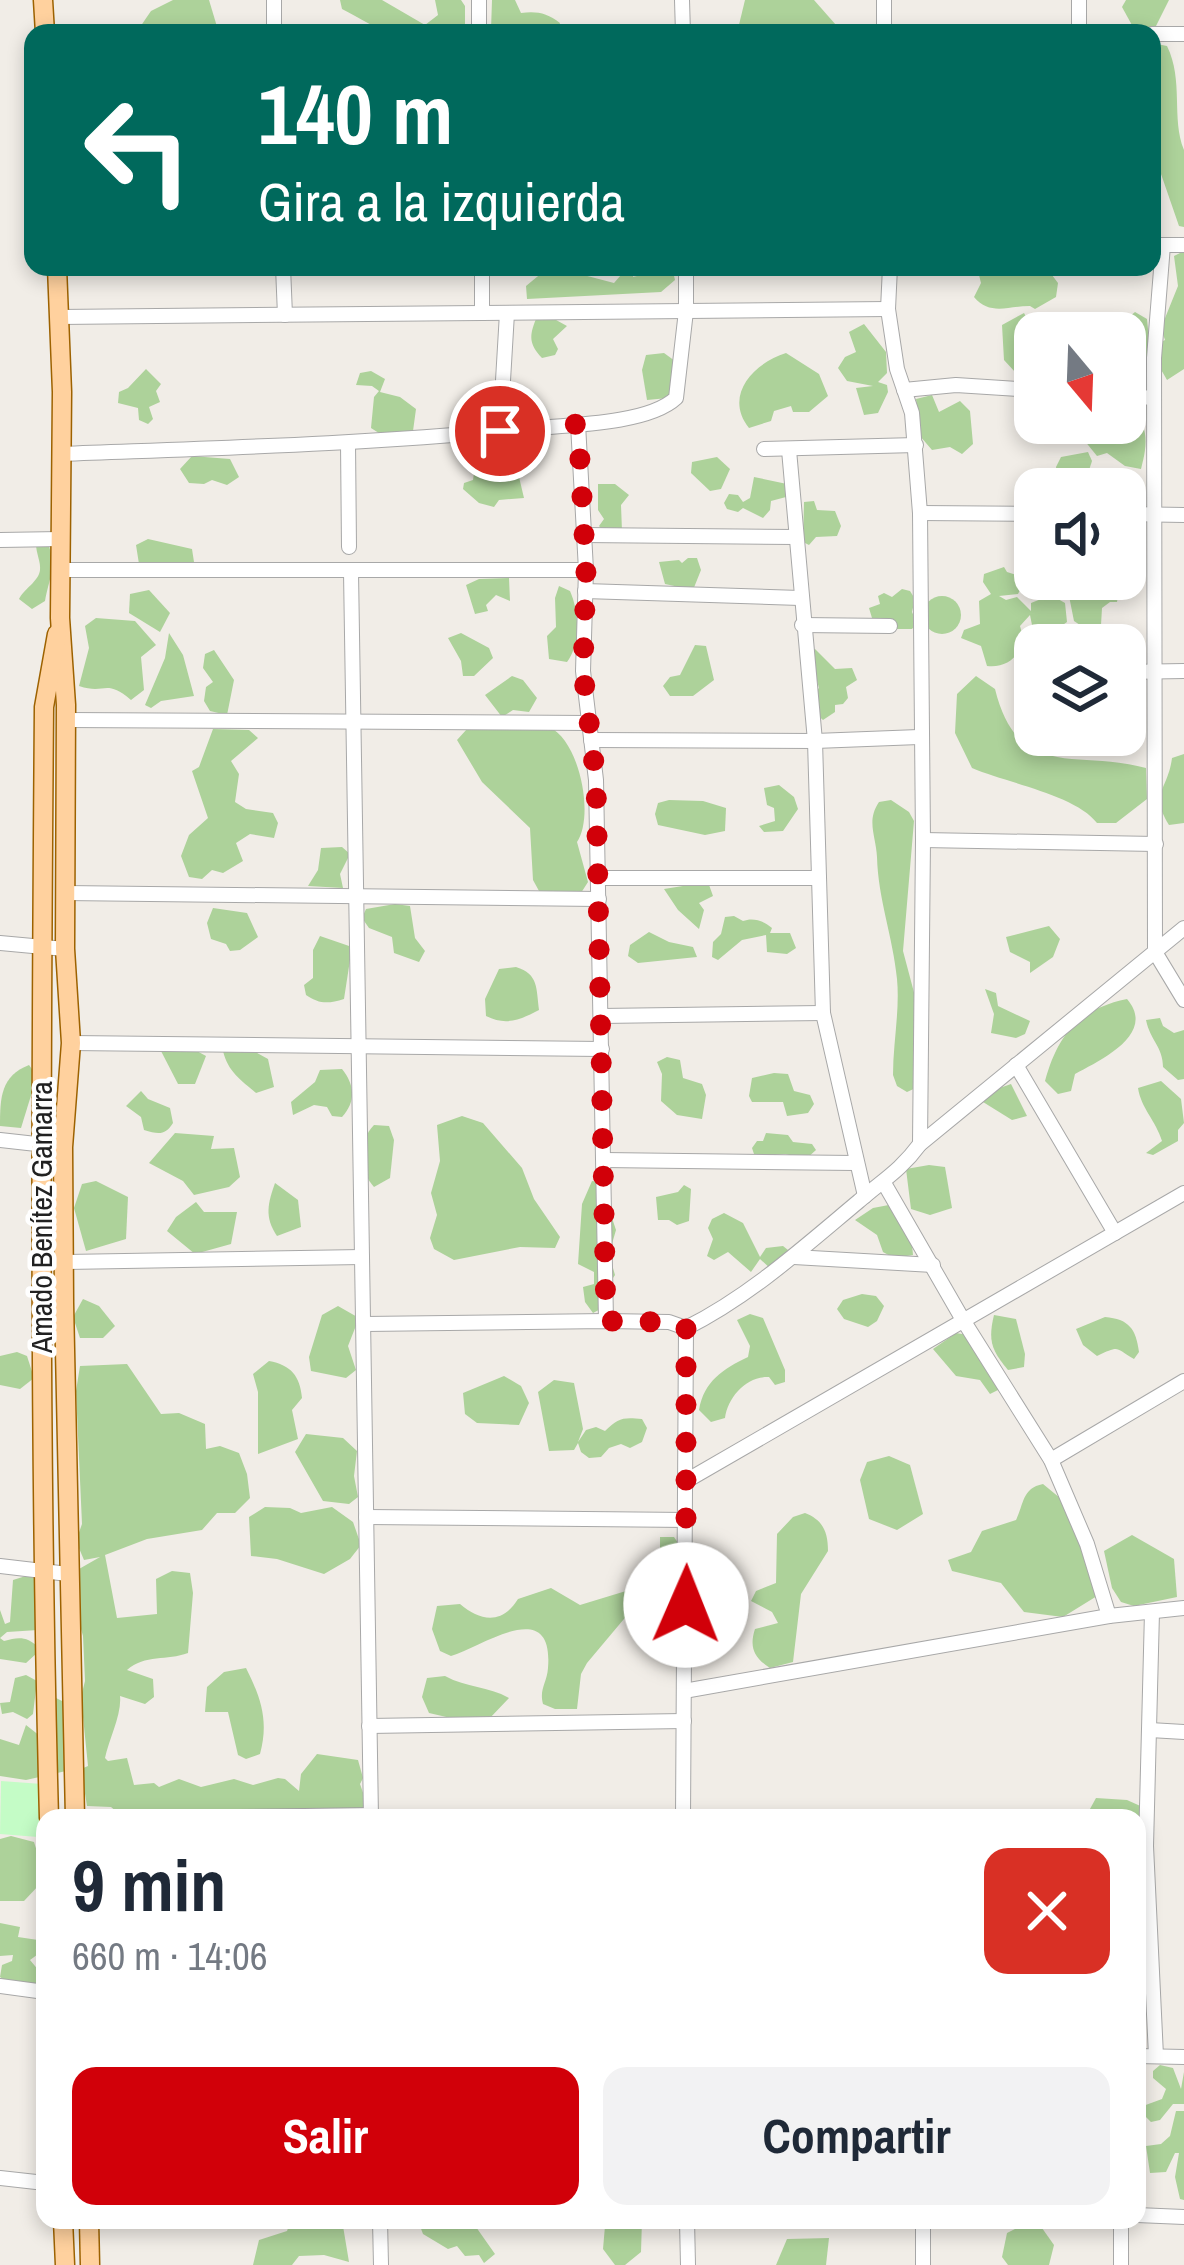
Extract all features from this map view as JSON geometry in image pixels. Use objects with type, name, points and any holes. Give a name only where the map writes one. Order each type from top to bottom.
[{"type":"main road","name":"Amado Benítez Gamarra","points":[[57,276],[60,618],[66,720],[64,949],[70,1043],[64,1147],[68,1574],[75,1809]]},
{"type":"main road","name":"Amado Benítez Gamarra","points":[[49,1809],[42,1572],[40,1145],[44,707],[60,618]]},
{"type":"main road","points":[[63,2229],[65,2265]]},
{"type":"main road","points":[[88,2229],[90,2265]]},
{"type":"street","points":[[283,276],[285,315]]},
{"type":"street","points":[[482,276],[482,313]]},
{"type":"street","points":[[62,454],[349,443],[578,424],[657,412],[676,398],[686,276]]},
{"type":"street","points":[[890,276],[888,309],[916,445],[920,513],[920,1144]]},
{"type":"street","points":[[1157,276],[1155,952],[1184,1000]]},
{"type":"street","points":[[59,317],[888,309]]},
{"type":"street","points":[[500,431],[507,313]]},
{"type":"street","points":[[904,390],[1014,389]]},
{"type":"street","points":[[1146,397],[1154,398]]},
{"type":"street","points":[[578,424],[586,570],[583,671],[598,878],[606,1321]]},
{"type":"street","points":[[349,443],[349,547]]},
{"type":"street","points":[[764,448],[916,445]]},
{"type":"street","points":[[789,450],[815,741],[823,1013],[865,1196]]},
{"type":"street","points":[[920,513],[1014,514]]},
{"type":"street","points":[[1146,514],[1184,515]]},
{"type":"street","points":[[584,535],[796,538]]},
{"type":"street","points":[[0,540],[60,538]]},
{"type":"street","points":[[60,570],[586,570]]},
{"type":"street","points":[[351,572],[371,1809]]},
{"type":"street","points":[[585,591],[800,598]]},
{"type":"street","points":[[802,625],[890,626]]},
{"type":"street","points":[[1146,672],[1184,671]]},
{"type":"street","points":[[66,720],[590,723]]},
{"type":"street","points":[[591,740],[920,737]]},
{"type":"street","points":[[923,840],[1156,844]]},
{"type":"street","points":[[598,878],[819,878]]},
{"type":"street","points":[[65,893],[598,899]]},
{"type":"street","points":[[365,1324],[606,1321],[669,1322],[686,1328],[794,1257],[900,1172],[920,1144],[1184,928]]},
{"type":"street","points":[[0,943],[64,949]]},
{"type":"street","points":[[601,1016],[823,1013]]},
{"type":"street","points":[[70,1043],[602,1049]]},
{"type":"street","points":[[1016,1065],[1115,1233]]},
{"type":"street","points":[[0,1141],[64,1147]]},
{"type":"street","points":[[604,1160],[855,1163]]},
{"type":"street","points":[[884,1183],[1051,1460],[1087,1544],[1109,1616]]},
{"type":"street","points":[[686,1481],[1184,1193]]},
{"type":"street","points":[[66,1262],[362,1257]]},
{"type":"street","points":[[794,1257],[933,1265]]},
{"type":"street","points":[[683,1809],[686,1328]]},
{"type":"street","points":[[1051,1460],[1184,1381]]},
{"type":"street","points":[[366,1517],[688,1520]]},
{"type":"street","points":[[0,1566],[68,1574]]},
{"type":"street","points":[[684,1690],[1109,1616],[1184,1608]]},
{"type":"street","points":[[1145,1809],[1153,1612]]},
{"type":"street","points":[[370,1726],[684,1721]]},
{"type":"street","points":[[1150,1730],[1184,1732]]},
{"type":"street","points":[[1146,1907],[1156,2056]]},
{"type":"street","points":[[0,1986],[36,1991]]},
{"type":"street","points":[[1146,2056],[1184,2057]]},
{"type":"street","points":[[0,2178],[36,2182]]},
{"type":"street","points":[[1146,2215],[1184,2217]]},
{"type":"street","points":[[380,2229],[381,2265]]},
{"type":"street","points":[[687,2229],[688,2265]]},
{"type":"street","points":[[923,2229],[923,2265]]},
{"type":"street","points":[[1120,2265],[1121,2229]]},
{"type":"green space","points":[[173,0],[209,0],[216,24],[142,24],[151,11]]},
{"type":"green space","points":[[340,0],[382,0],[423,24],[370,24],[342,9]]},
{"type":"green space","points":[[435,0],[461,0],[465,24],[426,24],[438,15]]},
{"type":"green space","points":[[492,0],[515,0],[521,13],[537,13],[560,23],[560,24],[491,24]]},
{"type":"green space","points":[[745,0],[814,0],[835,24],[739,24]]},
{"type":"green space","points":[[1126,0],[1169,0],[1157,24],[1131,24],[1122,7]]},
{"type":"green space","points":[[1161,45],[1167,46],[1172,59],[1184,150],[1184,227],[1179,226],[1161,174]]},
{"type":"green space","points":[[1184,251],[1184,369],[1167,380],[1159,366],[1165,340],[1161,328],[1178,286],[1174,256]]},
{"type":"green space","points":[[538,276],[587,276],[614,283],[620,276],[674,276],[675,280],[661,292],[527,299],[526,286]]},
{"type":"green space","points":[[979,276],[1053,276],[1058,283],[1056,297],[1035,309],[1000,309],[974,297]]},
{"type":"green space","points":[[547,315],[567,326],[553,339],[558,349],[555,355],[542,358],[531,335],[536,319]]},
{"type":"green space","points":[[1014,318],[1014,371],[1004,360],[1002,325]]},
{"type":"green space","points":[[1146,318],[1147,319],[1150,349],[1146,361]]},
{"type":"green space","points":[[864,324],[886,352],[887,373],[878,382],[887,385],[888,392],[878,413],[864,415],[856,388],[873,386],[847,381],[838,368],[856,352],[849,332]]},
{"type":"green space","points":[[664,353],[675,361],[674,388],[668,398],[647,400],[642,370],[646,355]]},
{"type":"green space","points":[[786,353],[819,374],[828,396],[809,412],[793,412],[791,406],[774,411],[771,421],[749,428],[739,404],[741,392],[753,372]]},
{"type":"green space","points":[[146,369],[161,384],[156,391],[160,402],[149,407],[153,419],[148,424],[139,420],[138,408],[118,403],[119,392]]},
{"type":"green space","points":[[371,371],[385,379],[380,392],[400,397],[416,409],[413,431],[382,435],[371,428],[374,397],[379,391],[356,385],[360,373]]},
{"type":"green space","points":[[932,395],[939,412],[960,401],[970,411],[973,444],[962,454],[950,447],[932,450],[920,436],[916,399]]},
{"type":"green space","points":[[1087,444],[1145,444],[1141,468],[1125,466],[1107,453],[1097,456]]},
{"type":"green space","points":[[1088,452],[1092,461],[1090,468],[1056,468],[1061,457]]},
{"type":"green space","points":[[192,456],[230,459],[239,477],[227,485],[212,480],[189,483],[180,469]]},
{"type":"green space","points":[[717,457],[730,469],[721,489],[710,491],[691,473],[692,462]]},
{"type":"green space","points":[[492,463],[498,472],[519,477],[524,498],[499,500],[494,507],[479,503],[463,489],[464,483],[473,480],[469,467]]},
{"type":"green space","points":[[754,477],[787,484],[786,497],[771,501],[763,518],[743,508],[738,512],[727,509],[724,503],[729,494],[743,502],[750,498]]},
{"type":"green space","points":[[598,484],[615,484],[629,495],[621,505],[622,531],[605,533],[599,526],[604,519],[598,510]]},
{"type":"green space","points":[[814,501],[817,510],[835,511],[841,526],[837,536],[816,537],[809,545],[803,542],[804,502]]},
{"type":"green space","points":[[148,539],[192,549],[194,562],[188,568],[161,562],[139,564],[136,545]]},
{"type":"green space","points":[[36,544],[49,546],[51,574],[45,601],[32,609],[19,599],[39,574]]},
{"type":"green space","points":[[697,558],[701,570],[693,590],[665,584],[659,562],[682,563]]},
{"type":"green space","points":[[1004,567],[1014,574],[1014,594],[999,596],[1020,600],[1031,611],[1031,603],[1038,600],[1060,600],[1065,603],[1067,622],[1032,624],[1030,615],[1022,624],[1014,624],[1014,658],[987,666],[981,646],[961,638],[964,630],[980,624],[979,601],[991,594],[984,574]]},
{"type":"green space","points":[[509,578],[510,601],[496,595],[486,605],[488,611],[475,614],[466,585],[479,579]]},
{"type":"green space","points":[[559,586],[570,591],[577,618],[575,646],[567,662],[549,659],[547,636],[556,627]]},
{"type":"green space","points":[[902,589],[915,599],[912,612],[917,623],[912,629],[896,629],[872,618],[869,608],[880,604],[878,596],[892,597]]},
{"type":"green space","points":[[149,590],[170,613],[160,632],[129,613],[130,594]]},
{"type":"green space","points":[[942,596],[955,602],[961,615],[955,628],[942,634],[929,628],[923,615],[929,602]]},
{"type":"green space","points":[[1070,600],[1117,600],[1102,608],[1101,624],[1074,621]]},
{"type":"green space","points":[[96,618],[135,621],[156,645],[141,657],[144,690],[131,700],[110,688],[79,686],[89,648],[85,626]]},
{"type":"green space","points":[[169,633],[183,655],[194,696],[161,701],[151,708],[145,705],[165,658]]},
{"type":"green space","points":[[461,633],[489,648],[493,658],[474,676],[463,676],[461,661],[448,638]]},
{"type":"green space","points":[[695,645],[706,646],[714,680],[693,696],[670,696],[663,686],[670,677],[680,675]]},
{"type":"green space","points":[[815,649],[835,669],[852,668],[857,680],[846,687],[848,698],[843,704],[835,705],[835,712],[823,720],[814,712],[819,688],[809,652]]},
{"type":"green space","points":[[214,650],[234,680],[227,715],[210,711],[204,701],[206,687],[213,682],[203,668],[205,654]]},
{"type":"green space","points":[[512,676],[523,680],[537,698],[529,712],[513,710],[502,717],[485,695]]},
{"type":"green space","points":[[976,676],[995,689],[1014,731],[1014,756],[1146,768],[1147,799],[1116,823],[1097,823],[1057,797],[972,768],[955,733],[957,694]]},
{"type":"green space","points":[[549,727],[569,747],[581,779],[584,814],[577,842],[588,882],[579,896],[544,900],[533,880],[530,828],[482,782],[457,740],[467,729]]},
{"type":"green space","points":[[213,729],[249,730],[258,738],[231,761],[239,774],[235,802],[246,809],[273,813],[278,823],[274,838],[250,834],[236,843],[243,861],[223,873],[212,870],[202,879],[189,877],[181,856],[189,835],[208,818],[192,771],[199,767]]},
{"type":"green space","points":[[1184,754],[1184,823],[1169,825],[1160,798],[1172,758]]},
{"type":"green space","points":[[779,785],[794,797],[798,809],[783,831],[764,832],[759,826],[775,821],[764,788]]},
{"type":"green space","points":[[891,800],[914,821],[903,951],[924,1030],[918,1087],[907,1092],[897,1086],[893,1075],[897,979],[872,822],[879,802]]},
{"type":"green space","points":[[703,801],[726,808],[725,831],[705,835],[658,825],[658,803]]},
{"type":"green space","points":[[342,847],[350,854],[340,874],[343,888],[308,886],[318,870],[321,848]]},
{"type":"green space","points":[[708,882],[713,896],[699,903],[704,910],[699,929],[664,889]]},
{"type":"green space","points":[[410,906],[415,938],[425,951],[419,962],[394,953],[392,937],[369,928],[362,918],[366,909]]},
{"type":"green space","points":[[213,908],[247,913],[258,937],[230,951],[226,944],[211,939],[207,923]]},
{"type":"green space","points":[[725,917],[762,922],[772,928],[770,933],[790,933],[796,948],[787,954],[767,952],[766,935],[742,940],[718,960],[712,957],[713,942],[721,934]]},
{"type":"green space","points":[[1049,926],[1060,939],[1053,957],[1030,973],[1030,962],[1010,952],[1006,937]]},
{"type":"green space","points":[[649,932],[693,947],[697,957],[638,963],[628,956],[630,945]]},
{"type":"green space","points":[[320,936],[352,947],[344,999],[324,1002],[306,995],[304,985],[313,978],[313,950]]},
{"type":"green space","points":[[516,967],[533,978],[539,1010],[513,1020],[486,1016],[485,999],[499,969]]},
{"type":"green space","points":[[985,989],[996,993],[998,1006],[1030,1021],[1025,1034],[1016,1038],[991,1033],[994,1014]]},
{"type":"green space","points":[[1127,999],[1134,1012],[1131,1034],[1111,1053],[1075,1074],[1071,1091],[1058,1094],[1045,1081],[1064,1037],[1096,1009]]},
{"type":"green space","points":[[1160,1018],[1174,1033],[1184,1030],[1184,1079],[1178,1080],[1163,1067],[1146,1020]]},
{"type":"green space","points":[[250,1049],[268,1059],[274,1087],[256,1093],[232,1070],[223,1051]]},
{"type":"green space","points":[[195,1050],[206,1056],[195,1084],[178,1084],[161,1051]]},
{"type":"green space","points":[[667,1057],[680,1060],[683,1078],[702,1084],[706,1095],[702,1119],[677,1115],[661,1101],[662,1074],[657,1062]]},
{"type":"green space","points":[[29,1065],[37,1076],[21,1128],[0,1126],[4,1089],[13,1075]]},
{"type":"green space","points":[[342,1069],[352,1093],[342,1117],[314,1105],[293,1115],[291,1102],[315,1082],[320,1070]]},
{"type":"green space","points":[[788,1074],[794,1091],[810,1095],[814,1104],[808,1113],[787,1116],[783,1102],[752,1102],[752,1078]]},
{"type":"green space","points":[[1161,1081],[1181,1099],[1184,1123],[1178,1141],[1153,1155],[1146,1153],[1162,1141],[1138,1088]]},
{"type":"green space","points":[[1011,1084],[1027,1116],[1012,1120],[983,1102],[994,1090]]},
{"type":"green space","points":[[141,1091],[170,1108],[173,1123],[164,1132],[144,1130],[141,1117],[126,1106]]},
{"type":"green space","points":[[462,1116],[483,1123],[522,1168],[534,1199],[560,1237],[555,1248],[520,1247],[454,1260],[434,1249],[430,1238],[437,1215],[431,1193],[440,1161],[437,1125]]},
{"type":"green space","points":[[374,1125],[389,1126],[394,1140],[390,1178],[374,1187],[362,1156]]},
{"type":"green space","points":[[175,1133],[214,1136],[211,1149],[234,1148],[240,1177],[229,1187],[194,1195],[183,1181],[149,1163]]},
{"type":"green space","points":[[766,1133],[788,1135],[793,1142],[812,1144],[816,1150],[806,1159],[785,1154],[755,1157],[752,1148]]},
{"type":"green space","points":[[945,1167],[952,1208],[930,1215],[911,1209],[906,1169]]},
{"type":"green space","points":[[96,1181],[128,1197],[126,1239],[86,1251],[74,1208],[82,1184]]},
{"type":"green space","points":[[592,1181],[600,1182],[616,1230],[609,1254],[615,1275],[609,1284],[610,1304],[593,1313],[583,1287],[594,1284],[594,1272],[578,1264],[582,1204]]},
{"type":"green space","points":[[275,1183],[298,1200],[301,1227],[277,1236],[268,1210]]},
{"type":"green space","points":[[684,1185],[691,1189],[689,1221],[677,1225],[658,1220],[656,1197],[678,1192]]},
{"type":"green space","points":[[196,1202],[204,1212],[237,1212],[231,1244],[195,1254],[167,1231]]},
{"type":"green space","points":[[894,1204],[911,1234],[913,1255],[894,1258],[883,1252],[877,1235],[855,1220],[873,1208]]},
{"type":"green space","points":[[724,1213],[743,1223],[760,1257],[766,1248],[783,1246],[788,1260],[772,1270],[760,1259],[751,1272],[728,1252],[714,1260],[707,1256],[713,1239],[708,1228],[712,1219]]},
{"type":"green space","points":[[862,1294],[876,1296],[884,1306],[868,1327],[844,1319],[837,1309],[843,1300]]},
{"type":"green space","points":[[83,1299],[99,1306],[115,1326],[103,1338],[80,1338],[73,1317]]},
{"type":"green space","points":[[338,1306],[359,1318],[348,1346],[356,1370],[346,1378],[311,1371],[309,1357],[322,1315]]},
{"type":"green space","points":[[750,1314],[763,1318],[785,1370],[785,1382],[775,1385],[769,1377],[753,1380],[734,1396],[725,1418],[711,1422],[699,1410],[705,1391],[716,1377],[748,1357],[750,1346],[737,1320]]},
{"type":"green space","points":[[994,1315],[1016,1319],[1024,1367],[1008,1370],[998,1356],[991,1338]]},
{"type":"green space","points":[[1105,1317],[1126,1323],[1133,1331],[1139,1352],[1134,1359],[1117,1349],[1097,1356],[1083,1345],[1076,1329]]},
{"type":"green space","points":[[956,1333],[968,1335],[1000,1389],[990,1394],[980,1380],[956,1376],[933,1349]]},
{"type":"green space","points":[[17,1352],[27,1356],[34,1378],[20,1389],[0,1385],[0,1356]]},
{"type":"green space","points":[[269,1361],[289,1369],[299,1384],[302,1398],[292,1410],[298,1439],[258,1454],[258,1392],[253,1374]]},
{"type":"green space","points":[[127,1364],[161,1414],[179,1413],[205,1424],[206,1449],[220,1446],[239,1453],[250,1498],[235,1513],[217,1513],[202,1530],[147,1539],[105,1555],[117,1618],[157,1614],[156,1579],[172,1571],[190,1573],[193,1593],[188,1653],[141,1662],[127,1670],[153,1679],[154,1697],[145,1704],[120,1696],[105,1758],[127,1758],[134,1785],[159,1787],[179,1779],[201,1787],[234,1779],[253,1785],[278,1778],[299,1791],[301,1774],[317,1754],[358,1760],[364,1809],[87,1806],[81,1769],[88,1766],[81,1697],[83,1636],[75,1608],[80,1595],[79,1569],[100,1557],[84,1560],[76,1541],[82,1524],[76,1391],[80,1366]]},
{"type":"green space","points":[[504,1376],[521,1386],[529,1403],[519,1425],[477,1423],[465,1414],[463,1393]]},
{"type":"green space","points":[[554,1380],[574,1383],[583,1429],[578,1442],[586,1430],[605,1431],[630,1418],[642,1419],[647,1428],[642,1442],[630,1448],[621,1444],[609,1448],[601,1457],[589,1458],[578,1443],[574,1450],[549,1451],[538,1392]]},
{"type":"green space","points":[[306,1434],[343,1438],[357,1451],[358,1497],[349,1504],[323,1501],[295,1452]]},
{"type":"green space","points":[[889,1456],[910,1465],[923,1514],[897,1530],[869,1519],[860,1480],[867,1462]]},
{"type":"green space","points":[[1043,1484],[1071,1507],[1097,1596],[1063,1617],[1024,1612],[1001,1583],[952,1571],[948,1560],[971,1552],[982,1531],[1016,1520],[1027,1493]]},
{"type":"green space","points":[[265,1507],[301,1513],[332,1507],[353,1522],[361,1545],[350,1559],[324,1574],[251,1556],[249,1517]]},
{"type":"green space","points":[[805,1513],[823,1528],[828,1551],[801,1594],[793,1662],[770,1668],[754,1652],[753,1635],[755,1629],[778,1623],[772,1612],[751,1601],[756,1591],[776,1583],[777,1534],[793,1517]]},
{"type":"green space","points":[[1132,1535],[1174,1559],[1177,1597],[1134,1606],[1121,1602],[1112,1588],[1104,1551]]},
{"type":"green space","points":[[660,1537],[674,1537],[682,1549],[678,1619],[668,1615],[664,1602],[650,1600],[643,1592],[660,1559]]},
{"type":"green space","points":[[32,1574],[37,1578],[38,1630],[7,1632],[0,1638],[0,1610],[5,1624],[10,1622],[13,1580]]},
{"type":"green space","points":[[551,1588],[580,1605],[626,1591],[636,1596],[634,1607],[581,1674],[577,1709],[543,1704],[548,1668],[547,1646],[540,1634],[528,1629],[513,1631],[451,1656],[440,1651],[432,1629],[437,1606],[460,1604],[491,1618],[505,1613],[518,1599]]},
{"type":"green space","points":[[0,1638],[26,1639],[38,1647],[37,1653],[26,1663],[0,1659]]},
{"type":"green space","points":[[246,1668],[259,1700],[264,1731],[260,1754],[246,1759],[238,1755],[228,1712],[205,1712],[207,1687],[224,1672]]},
{"type":"green space","points":[[26,1675],[37,1681],[33,1714],[27,1719],[13,1712],[2,1714],[0,1703],[10,1702],[15,1678]]},
{"type":"green space","points":[[445,1676],[509,1698],[489,1719],[429,1713],[422,1697],[427,1678]]},
{"type":"green space","points":[[56,1698],[72,1706],[66,1771],[26,1780],[0,1776],[0,1739],[19,1745],[26,1725],[40,1736]]},
{"type":"green space","points":[[1,1781],[42,1784],[36,1837],[0,1834]]},
{"type":"green space","points":[[1096,1798],[1127,1800],[1147,1809],[1149,1829],[1146,1832],[1146,1809],[1090,1809]]},
{"type":"green space","points":[[11,1836],[34,1842],[36,1888],[24,1901],[0,1901],[0,1839]]},
{"type":"green space","points":[[0,1923],[20,1927],[18,1937],[36,1940],[36,1956],[30,1960],[36,1967],[36,1985],[12,1985],[0,1977],[2,1965],[12,1961],[13,1955],[0,1956]]},
{"type":"green space","points":[[1160,2065],[1173,2068],[1181,2089],[1184,2072],[1184,2104],[1173,2104],[1160,2120],[1151,2122],[1146,2105],[1162,2099],[1166,2089],[1153,2078]]},
{"type":"green space","points":[[1176,2111],[1184,2111],[1184,2200],[1175,2177],[1179,2153],[1166,2172],[1150,2173],[1146,2146],[1161,2144],[1170,2136]]},
{"type":"green space","points":[[344,2229],[349,2262],[324,2255],[299,2256],[292,2265],[253,2265],[259,2240],[287,2231]]},
{"type":"green space","points":[[421,2229],[477,2229],[495,2254],[484,2263],[479,2255],[465,2256],[457,2246],[448,2249]]},
{"type":"green space","points":[[605,2229],[642,2229],[641,2252],[625,2265],[615,2265],[603,2249]]},
{"type":"green space","points":[[1043,2229],[1054,2245],[1049,2265],[1008,2265],[1002,2257],[1007,2233]]},
{"type":"green space","points":[[829,2238],[826,2265],[776,2265],[787,2239]]},
{"type":"route","points":[[500,431],[578,424],[586,570],[583,671],[596,780],[606,1321],[669,1322],[686,1328],[686,1605]]}]
